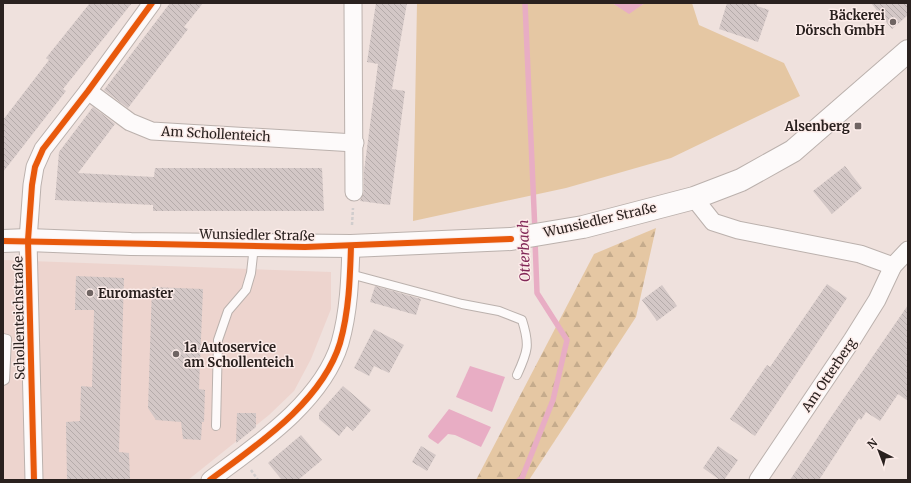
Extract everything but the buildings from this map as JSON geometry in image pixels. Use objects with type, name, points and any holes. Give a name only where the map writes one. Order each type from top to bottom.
[{"type":"main road","name":"Wunsiedler Straße","points":[[3,240],[131,244],[352,246],[511,239],[583,227],[694,198],[741,180],[793,151],[908,51]]},
{"type":"street","name":"Schollenteichstraße","points":[[34,480],[28,240],[35,167],[43,149],[88,91],[152,3]]},
{"type":"street","points":[[353,3],[354,192]]},
{"type":"street","name":"Am Schollenteich","points":[[88,91],[130,122],[152,130],[354,143]]},
{"type":"street","points":[[694,198],[713,222],[738,230],[860,254],[893,266]]},
{"type":"street","points":[[210,480],[242,457],[277,427],[315,390],[340,344],[350,296],[352,246]]},
{"type":"street","name":"Am Otterberg","points":[[758,480],[852,340],[877,300],[893,266],[908,250]]},
{"type":"lane","points":[[216,426],[218,340],[228,311],[246,290],[251,273],[254,245]]},
{"type":"lane","points":[[350,274],[462,304],[499,311],[522,320],[528,340],[525,358],[517,375]]},
{"type":"lane","points":[[3,338],[7,339],[5,380],[3,381]]},
{"type":"path","points":[[352,246],[354,192]]},
{"type":"shaded area","points":[[612,3],[645,3],[629,14]]},
{"type":"shaded area","points":[[3,260],[331,272],[331,309],[311,359],[294,391],[269,415],[188,480],[3,480]]},
{"type":"shaded area","points":[[470,366],[505,377],[492,412],[456,397]]},
{"type":"shaded area","points":[[449,409],[491,427],[481,447],[455,435],[448,434],[438,444],[429,438],[428,436]]},
{"type":"green space","points":[[417,3],[612,3],[629,13],[645,3],[692,3],[699,25],[784,63],[800,96],[671,158],[566,188],[413,221]]},
{"type":"green space","points":[[656,228],[636,317],[529,480],[476,480],[594,254]]},
{"type":"waterway","name":"Otterbach","points":[[525,3],[535,232]]},
{"type":"waterway","name":"Otterbach","points":[[519,480],[522,478],[553,400],[567,340],[537,293],[535,240]]},
{"type":"cycle path","points":[[34,480],[28,240],[32,185],[35,167],[43,149],[88,91],[152,3]]},
{"type":"cycle path","points":[[3,241],[305,247],[511,239]]},
{"type":"cycle path","points":[[210,480],[267,437],[303,403],[319,384],[331,364],[340,343],[343,331],[347,307],[351,246]]},
{"type":"place","name":"Bäckerei Dörsch GmbH","points":[[893,22]]},
{"type":"place","name":"Alsenberg","points":[[858,126]]},
{"type":"place","name":"Euromaster","points":[[90,293]]},
{"type":"place","name":"1a Autoservice am Schollenteich","points":[[176,354]]}]
